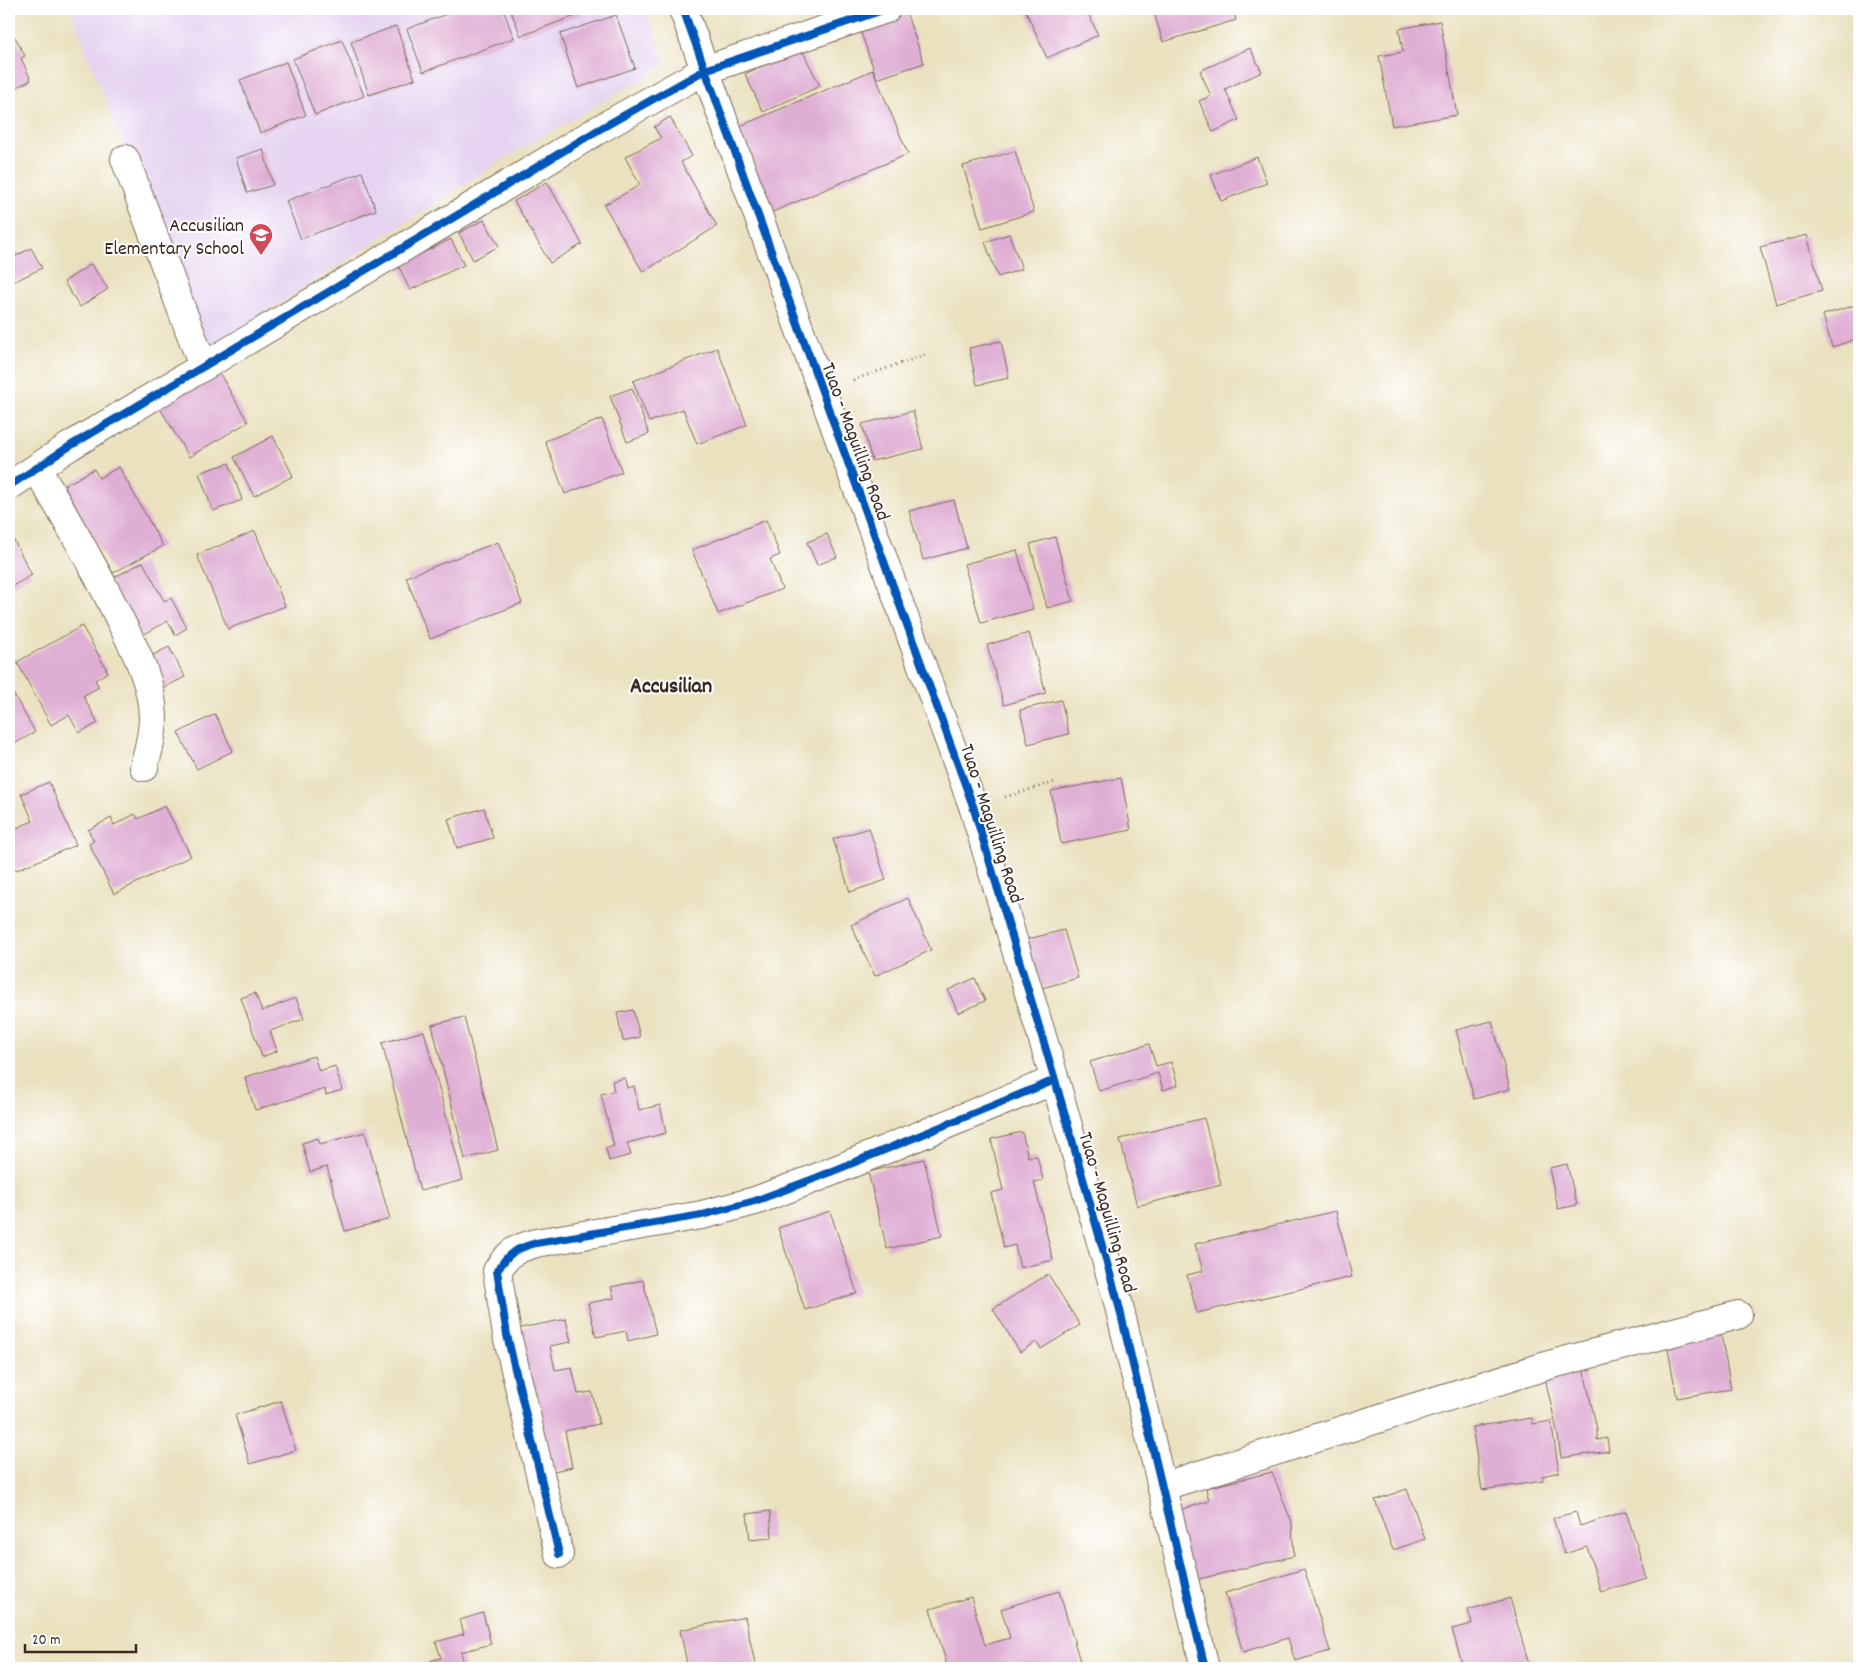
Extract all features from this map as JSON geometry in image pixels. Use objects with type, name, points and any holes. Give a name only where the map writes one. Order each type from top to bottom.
[{"type":"street","name":"Tuao - Maguilling Road","points":[[683,9],[973,806],[1055,1080],[1118,1302],[1205,1668]]},
{"type":"street","points":[[9,486],[70,446],[203,366],[598,130],[705,70],[886,9]]},
{"type":"street","points":[[126,159],[203,366]]},
{"type":"street","points":[[37,469],[106,590],[137,656],[148,688],[153,718],[151,741],[144,767]]},
{"type":"street","points":[[559,1554],[507,1334],[497,1270],[506,1257],[517,1248],[536,1243],[702,1215],[755,1202],[1055,1080]]},
{"type":"street","points":[[1162,1487],[1549,1365],[1738,1315]]},
{"type":"path","points":[[821,391],[925,355]]},
{"type":"path","points":[[973,806],[1055,782]]},
{"type":"shaded area","name":"Accusilian Elementary School","points":[[71,9],[646,9],[666,65],[502,160],[206,351],[88,57]]},
{"type":"building","points":[[460,9],[503,9],[514,38],[423,72],[407,29]]},
{"type":"building","points":[[510,9],[587,9],[588,11],[521,36]]},
{"type":"building","points":[[905,9],[924,63],[877,79],[858,24]]},
{"type":"building","points":[[1025,9],[1091,9],[1087,11],[1098,35],[1047,58]]},
{"type":"building","points":[[1153,9],[1233,9],[1236,20],[1163,42]]},
{"type":"building","points":[[616,15],[635,68],[578,88],[560,34]]},
{"type":"building","points":[[1440,21],[1457,115],[1392,126],[1379,56],[1403,52],[1399,29]]},
{"type":"building","points":[[396,26],[415,79],[369,95],[351,42]]},
{"type":"building","points":[[15,37],[25,56],[21,58],[31,80],[9,91],[9,39]]},
{"type":"building","points":[[342,40],[364,96],[315,115],[293,59]]},
{"type":"building","points":[[801,48],[820,86],[763,112],[745,74]]},
{"type":"building","points":[[1250,48],[1262,72],[1225,89],[1239,120],[1213,132],[1199,101],[1211,96],[1200,71]]},
{"type":"building","points":[[286,62],[306,115],[260,133],[240,80]]},
{"type":"building","points":[[873,70],[908,154],[768,214],[733,129]]},
{"type":"building","points":[[670,117],[692,156],[681,162],[717,226],[643,272],[604,205],[640,185],[625,157],[661,138],[654,127]]},
{"type":"building","points":[[263,149],[273,185],[247,193],[236,158]]},
{"type":"building","points":[[1015,151],[1034,212],[982,228],[963,166]]},
{"type":"building","points":[[1257,157],[1267,183],[1221,201],[1211,175]]},
{"type":"building","points":[[362,172],[376,210],[301,239],[286,201]]},
{"type":"building","points":[[547,182],[582,244],[550,263],[514,201]]},
{"type":"building","points":[[484,220],[499,246],[473,260],[459,233]]},
{"type":"building","points":[[1009,234],[1022,269],[998,277],[985,242]]},
{"type":"building","points":[[1807,235],[1822,291],[1776,304],[1760,247]]},
{"type":"building","points":[[451,239],[464,265],[410,290],[398,265]]},
{"type":"building","points":[[11,244],[16,256],[31,248],[42,268],[9,284],[9,245]]},
{"type":"building","points":[[91,264],[108,289],[80,307],[64,282]]},
{"type":"building","points":[[1859,304],[1859,338],[1832,347],[1823,315]]},
{"type":"building","points":[[1001,341],[1009,378],[977,385],[969,348]]},
{"type":"building","points":[[717,348],[747,425],[697,444],[683,409],[649,422],[633,381]]},
{"type":"building","points":[[214,364],[248,422],[189,457],[154,398]]},
{"type":"building","points":[[632,388],[649,434],[627,442],[610,396]]},
{"type":"building","points":[[913,411],[923,449],[872,461],[862,424]]},
{"type":"building","points":[[602,419],[622,472],[565,494],[545,441]]},
{"type":"building","points":[[273,436],[293,476],[254,496],[234,457]]},
{"type":"building","points":[[229,463],[242,500],[213,511],[199,473]]},
{"type":"building","points":[[119,467],[163,546],[113,573],[64,486],[94,469],[99,478]]},
{"type":"building","points":[[954,500],[967,548],[923,560],[909,511]]},
{"type":"building","points":[[766,520],[780,555],[770,559],[782,589],[718,614],[692,550]]},
{"type":"building","points":[[9,531],[32,575],[9,588]]},
{"type":"building","points":[[255,531],[285,606],[228,629],[197,555]]},
{"type":"building","points":[[827,534],[837,557],[817,565],[807,542]]},
{"type":"building","points":[[1055,537],[1073,601],[1047,608],[1030,544]]},
{"type":"building","points":[[498,542],[522,603],[430,639],[406,577]]},
{"type":"building","points":[[1017,550],[1033,609],[981,623],[964,564]]},
{"type":"building","points":[[143,562],[164,601],[171,598],[187,628],[175,635],[168,621],[139,637],[109,580]]},
{"type":"building","points":[[82,626],[108,672],[95,680],[99,687],[83,696],[98,723],[79,733],[69,715],[51,725],[17,662]]},
{"type":"building","points":[[1029,633],[1046,693],[1004,705],[987,645]]},
{"type":"building","points":[[169,647],[185,677],[157,691],[141,661]]},
{"type":"building","points":[[9,686],[35,732],[9,747]]},
{"type":"building","points":[[1061,700],[1069,734],[1028,744],[1020,710]]},
{"type":"building","points":[[215,714],[233,751],[197,769],[178,733]]},
{"type":"building","points":[[1121,778],[1131,830],[1061,844],[1051,791]]},
{"type":"building","points":[[49,782],[76,845],[9,873],[9,831],[33,821],[21,794]]},
{"type":"building","points":[[165,806],[191,856],[114,894],[89,844],[94,841],[88,830],[111,818],[114,825],[135,814],[138,819]]},
{"type":"building","points":[[484,808],[493,838],[457,848],[448,819]]},
{"type":"building","points":[[869,828],[886,880],[850,892],[833,839]]},
{"type":"building","points":[[908,898],[931,950],[875,976],[851,925]]},
{"type":"building","points":[[1064,930],[1078,978],[1042,988],[1028,939]]},
{"type":"building","points":[[975,978],[985,1001],[958,1013],[948,990]]},
{"type":"building","points":[[255,993],[262,1011],[296,998],[304,1019],[270,1031],[277,1051],[262,1057],[241,998]]},
{"type":"building","points":[[633,1010],[640,1037],[623,1041],[617,1013]]},
{"type":"building","points":[[464,1017],[498,1150],[465,1159],[432,1025]]},
{"type":"building","points":[[1492,1021],[1510,1089],[1474,1099],[1456,1030]]},
{"type":"building","points":[[424,1031],[463,1180],[420,1191],[382,1043]]},
{"type":"building","points":[[1149,1044],[1156,1066],[1171,1062],[1178,1085],[1163,1090],[1158,1073],[1099,1091],[1090,1062]]},
{"type":"building","points":[[314,1056],[319,1071],[335,1066],[342,1090],[326,1095],[325,1089],[255,1110],[245,1077]]},
{"type":"building","points":[[625,1078],[627,1088],[634,1086],[639,1110],[660,1105],[666,1133],[627,1143],[631,1155],[609,1161],[606,1148],[614,1146],[601,1094],[614,1091],[612,1081]]},
{"type":"building","points":[[1204,1118],[1221,1185],[1137,1206],[1120,1139]]},
{"type":"building","points":[[365,1132],[390,1219],[345,1231],[327,1167],[310,1172],[302,1143],[318,1138],[320,1144]]},
{"type":"building","points":[[1022,1132],[1028,1157],[1037,1156],[1043,1180],[1034,1182],[1053,1260],[1020,1268],[1015,1245],[1004,1248],[991,1193],[1003,1190],[991,1139]]},
{"type":"building","points":[[924,1159],[942,1236],[887,1249],[868,1172]]},
{"type":"building","points":[[1567,1164],[1577,1205],[1558,1209],[1549,1168]]},
{"type":"building","points":[[830,1211],[857,1293],[805,1310],[778,1228]]},
{"type":"building","points":[[1336,1211],[1352,1277],[1197,1313],[1187,1275],[1203,1271],[1195,1244]]},
{"type":"building","points":[[1048,1274],[1080,1325],[1041,1349],[1036,1342],[1020,1352],[993,1309]]},
{"type":"building","points":[[643,1280],[656,1334],[628,1341],[626,1331],[596,1337],[588,1303],[614,1298],[611,1287]]},
{"type":"building","points":[[566,1319],[571,1342],[550,1346],[555,1370],[572,1367],[578,1394],[592,1392],[599,1424],[565,1431],[572,1467],[541,1474],[516,1329]]},
{"type":"building","points":[[1721,1334],[1731,1389],[1677,1398],[1667,1344]]},
{"type":"building","points":[[1583,1367],[1597,1429],[1597,1440],[1607,1438],[1609,1451],[1561,1458],[1544,1373]]},
{"type":"building","points":[[281,1401],[296,1450],[250,1464],[235,1415]]},
{"type":"building","points":[[1532,1418],[1533,1424],[1551,1421],[1559,1472],[1542,1476],[1543,1481],[1482,1490],[1472,1427]]},
{"type":"building","points":[[1272,1472],[1292,1523],[1294,1556],[1191,1581],[1174,1512],[1209,1501],[1206,1488]]},
{"type":"building","points":[[1407,1489],[1425,1539],[1393,1550],[1375,1500]]},
{"type":"building","points":[[770,1511],[772,1538],[750,1540],[747,1514]]},
{"type":"building","points":[[1626,1511],[1647,1578],[1601,1592],[1587,1547],[1564,1554],[1553,1518],[1576,1512],[1580,1526]]},
{"type":"building","points":[[1304,1569],[1330,1651],[1295,1661],[1288,1638],[1243,1652],[1225,1593]]},
{"type":"building","points":[[1059,1591],[1082,1668],[948,1668],[930,1609],[971,1597],[985,1645],[1010,1638],[1001,1609]]},
{"type":"building","points":[[1510,1598],[1530,1668],[1463,1668],[1452,1629],[1472,1624],[1468,1610]]},
{"type":"building","points":[[483,1613],[491,1644],[461,1652],[465,1668],[432,1668],[430,1661],[441,1658],[436,1642],[464,1634],[460,1620]]},
{"type":"building","points":[[745,1617],[756,1668],[688,1668],[680,1630]]},
{"type":"cycle path","points":[[683,9],[973,806],[1055,1080],[1118,1302],[1205,1668]]},
{"type":"cycle path","points":[[9,486],[70,446],[598,130],[705,70],[886,9]]},
{"type":"cycle path","points":[[559,1554],[507,1335],[497,1271],[509,1255],[518,1249],[536,1243],[702,1215],[755,1201],[1055,1080]]},
{"type":"place","name":"Accusilian Elementary School","points":[[261,256]]},
{"type":"district","name":"Accusilian","points":[[671,684]]}]
